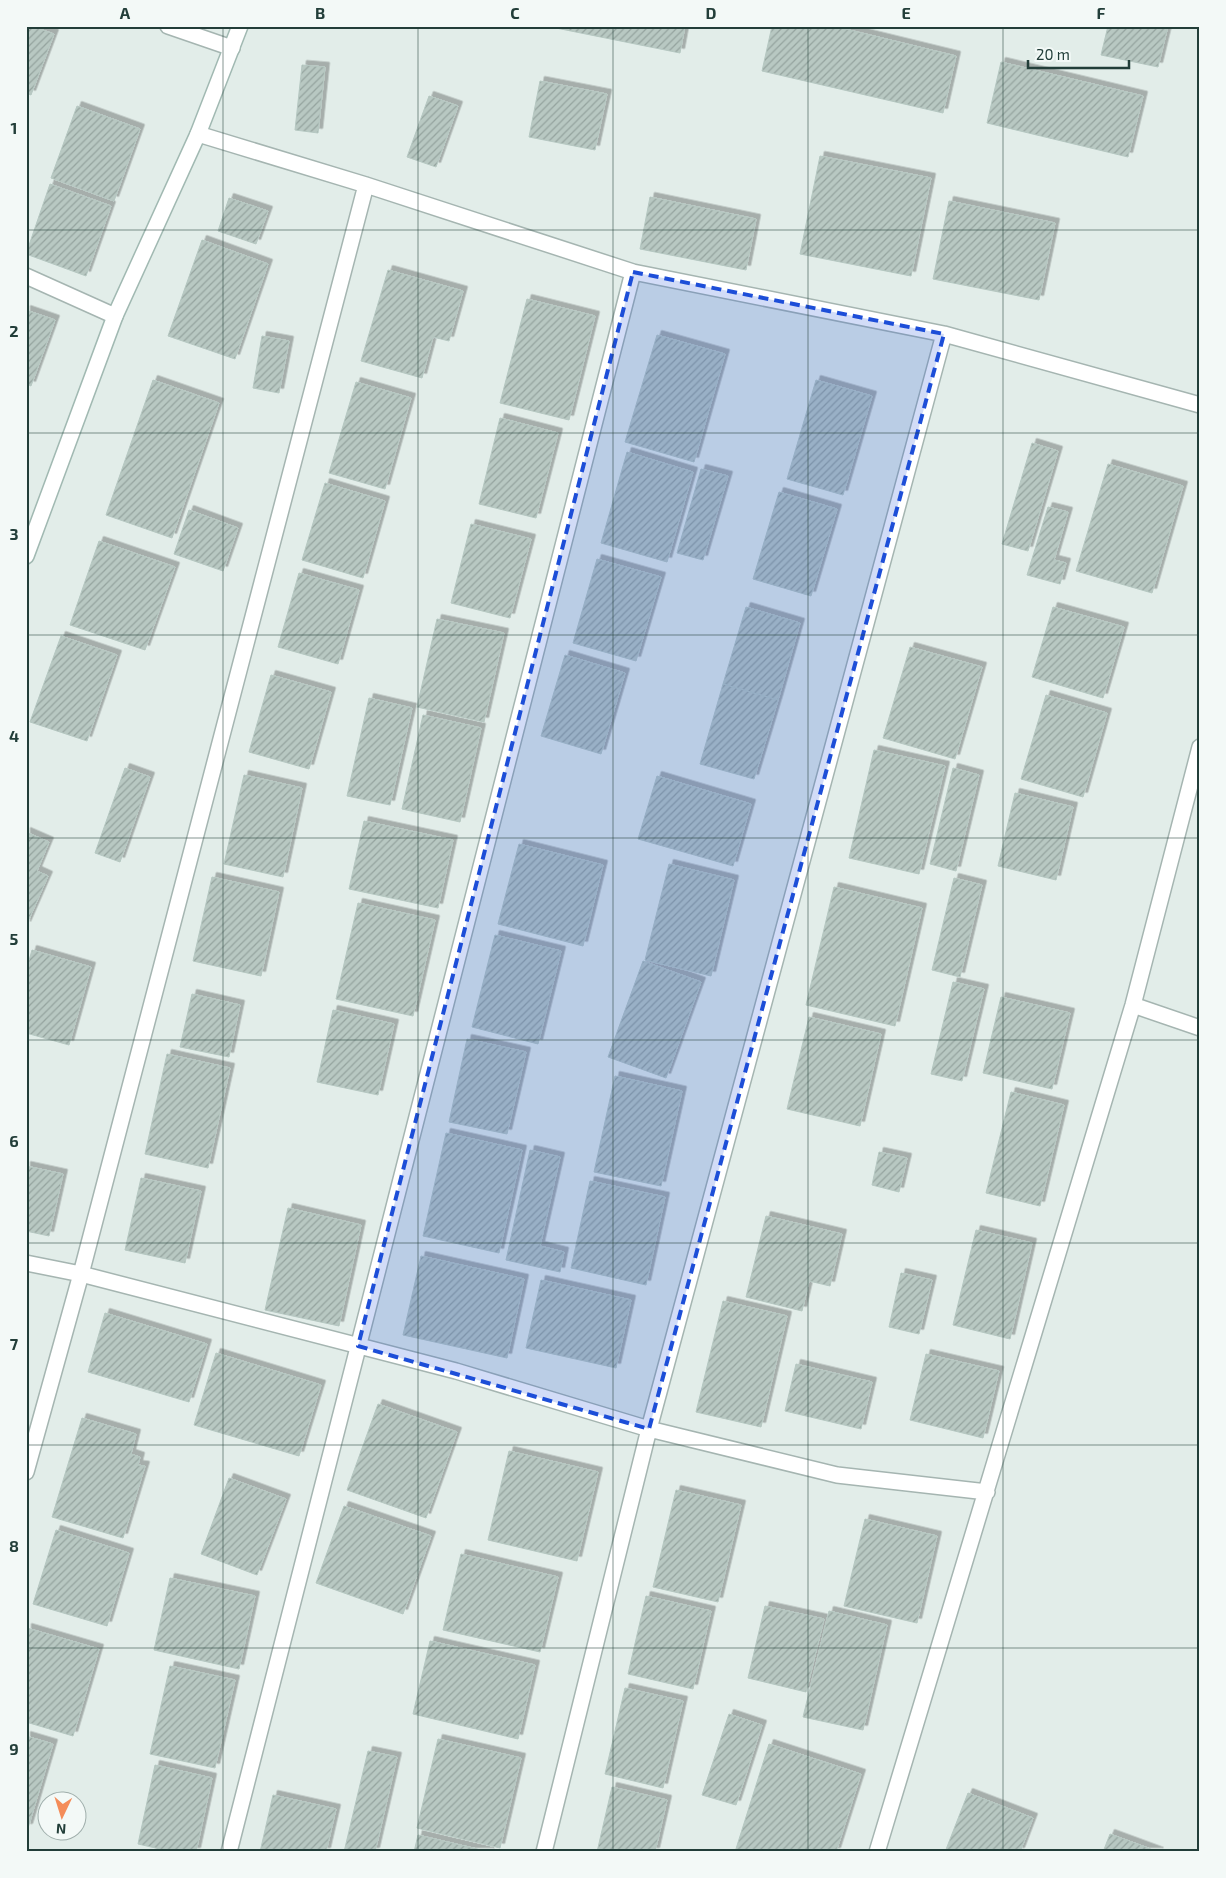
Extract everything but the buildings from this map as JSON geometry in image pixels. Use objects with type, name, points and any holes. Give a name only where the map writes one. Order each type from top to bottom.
[{"type":"street","points":[[168,26],[232,48]]},
{"type":"street","points":[[26,556],[115,316],[198,134],[240,26]]},
{"type":"street","points":[[198,134],[366,185],[633,272],[944,334],[1200,405]]},
{"type":"street","points":[[26,1472],[81,1274],[366,185]]},
{"type":"street","points":[[229,1852],[633,272]]},
{"type":"street","points":[[26,276],[115,316]]},
{"type":"street","points":[[544,1852],[649,1429],[944,334]]},
{"type":"street","points":[[878,1852],[1133,1005],[1200,747]]},
{"type":"street","points":[[1133,1005],[1200,1028]]},
{"type":"street","points":[[26,1263],[81,1274],[456,1371],[649,1429],[837,1475],[986,1492]]},
{"type":"highlighted area","points":[[633,272],[944,334],[649,1429],[358,1346]]}]
